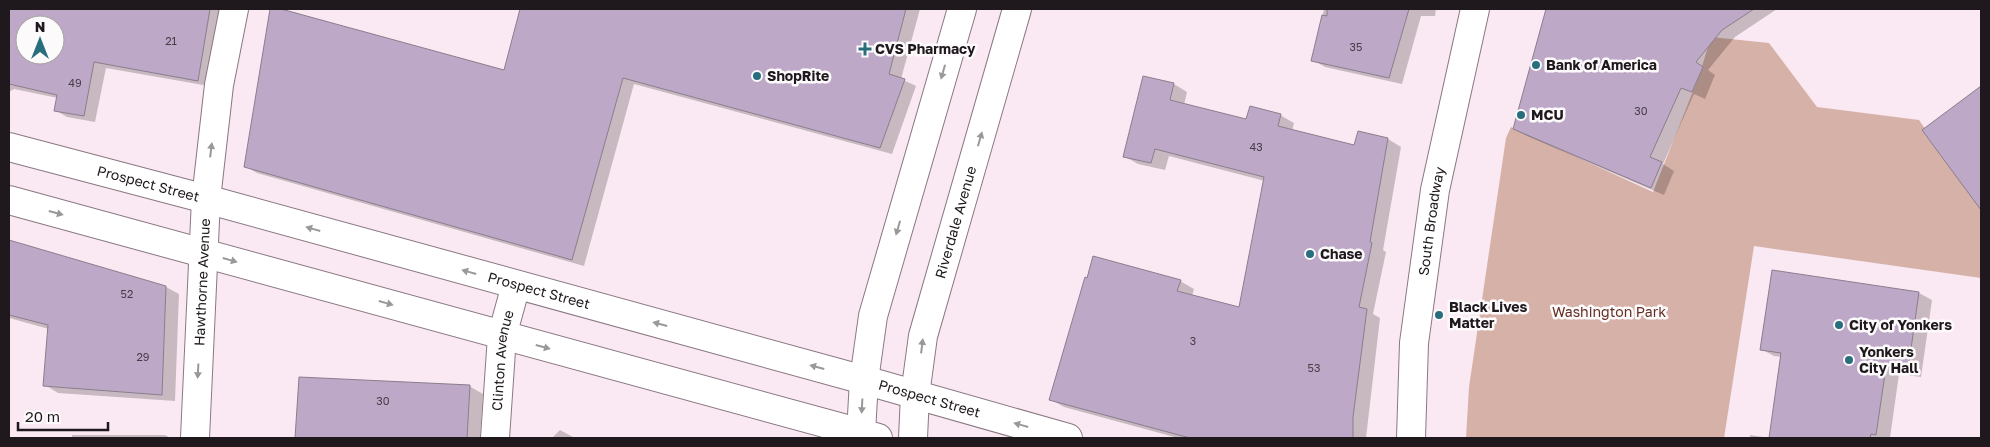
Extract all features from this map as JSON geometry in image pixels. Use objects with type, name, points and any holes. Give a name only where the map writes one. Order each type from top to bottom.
[{"type":"street","name":"Hawthorne Avenue","points":[[195,438],[206,199],[219,85],[234,9]]},
{"type":"street","points":[[9,200],[869,436],[864,380],[873,316],[962,9]]},
{"type":"street","name":"Riverdale Avenue","points":[[913,438],[915,395],[923,336],[1017,9]]},
{"type":"street","name":"South Broadway","points":[[1411,438],[1414,343],[1435,190],[1475,9]]},
{"type":"street","name":"Prospect Street","points":[[9,147],[206,199],[1068,438]]},
{"type":"street","name":"Clinton Avenue","points":[[495,438],[502,336],[516,285]]},
{"type":"green space","name":"Washington Park","points":[[1711,37],[1769,43],[1817,107],[1919,120],[1981,209],[1981,278],[1754,246],[1724,438],[1466,438],[1469,387],[1506,138],[1511,127],[1653,192],[1699,76]]},
{"type":"building","points":[[9,9],[210,9],[198,81],[94,62],[84,116],[54,111],[57,95],[9,84]]},
{"type":"building","points":[[270,9],[281,9],[504,70],[520,9],[906,9],[889,74],[905,79],[880,148],[623,78],[572,260],[244,167]]},
{"type":"building","points":[[1327,9],[1409,9],[1389,78],[1311,61],[1322,15],[1327,16]]},
{"type":"building","points":[[1546,9],[1754,9],[1722,30],[1696,62],[1703,67],[1692,92],[1681,88],[1650,157],[1662,162],[1651,188],[1513,129]]},
{"type":"building","points":[[1143,76],[1174,83],[1170,100],[1246,119],[1250,106],[1281,114],[1278,126],[1354,145],[1358,131],[1388,138],[1370,242],[1372,243],[1359,307],[1367,309],[1353,417],[1353,438],[1190,438],[1049,400],[1085,277],[1087,278],[1093,256],[1181,280],[1177,291],[1239,307],[1264,177],[1155,149],[1151,163],[1123,157]]},
{"type":"building","points":[[1981,86],[1981,210],[1922,130]]},
{"type":"building","points":[[9,240],[166,286],[162,395],[43,386],[48,325],[9,315]]},
{"type":"building","name":"Yonkers City Hall","points":[[1772,270],[1919,292],[1908,370],[1886,367],[1876,435],[1871,434],[1870,438],[1769,438],[1781,353],[1760,350]]},
{"type":"building","points":[[299,377],[470,385],[467,438],[295,438]]},
{"type":"place","name":"CVS Pharmacy","points":[[865,49]]},
{"type":"place","name":"Bank of America","points":[[1536,65]]},
{"type":"place","name":"ShopRite","points":[[757,76]]},
{"type":"place","name":"MCU","points":[[1521,115]]},
{"type":"place","name":"Chase","points":[[1310,254]]},
{"type":"place","name":"Black Lives Matter","points":[[1439,315]]},
{"type":"place","name":"City of Yonkers","points":[[1839,325]]},
{"type":"place","name":"Yonkers City Hall","points":[[1849,360]]}]
